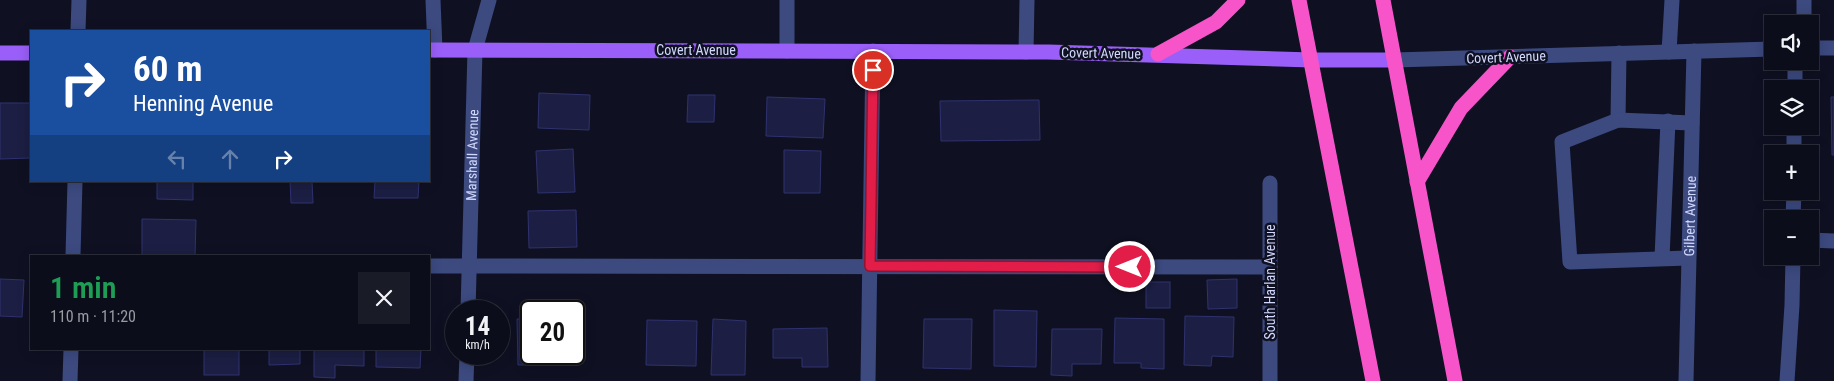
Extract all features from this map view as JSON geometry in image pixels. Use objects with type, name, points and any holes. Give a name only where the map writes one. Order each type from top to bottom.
[{"type":"highway","points":[[1158,54],[1216,22],[1238,0]]},
{"type":"highway","points":[[1300,0],[1373,381]]},
{"type":"highway","points":[[1383,0],[1455,381]]},
{"type":"highway","points":[[1417,182],[1461,108],[1510,56]]},
{"type":"main road","name":"Covert Avenue","points":[[432,50],[1026,52],[1158,54],[1312,60],[1394,60]]},
{"type":"main road","points":[[0,53],[30,53]]},
{"type":"street","points":[[78,30],[79,0]]},
{"type":"street","points":[[432,50],[433,0]]},
{"type":"street","name":"Marshall Avenue","points":[[468,300],[475,50],[489,0]]},
{"type":"street","points":[[787,0],[787,51]]},
{"type":"street","points":[[1022,0],[1027,0],[1026,52]]},
{"type":"street","points":[[1669,52],[1672,0]]},
{"type":"street","points":[[1804,0],[1804,15]]},
{"type":"street","points":[[1819,48],[1834,48]]},
{"type":"street","name":"Covert Avenue","points":[[1394,60],[1764,49]]},
{"type":"street","points":[[868,381],[873,51]]},
{"type":"street","name":"Gilbert Avenue","points":[[1686,381],[1694,51]]},
{"type":"street","points":[[1618,120],[1620,53]]},
{"type":"street","points":[[1688,258],[1570,262],[1562,142],[1618,120],[1692,122]]},
{"type":"street","points":[[1662,258],[1668,121]]},
{"type":"street","points":[[73,255],[75,182]]},
{"type":"street","name":"South Harlan Avenue","points":[[1270,182],[1270,381]]},
{"type":"street","points":[[1819,240],[1834,241]]},
{"type":"street","points":[[1787,381],[1793,265]]},
{"type":"street","points":[[430,266],[1270,267]]},
{"type":"street","points":[[70,381],[71,350]]},
{"type":"street","points":[[466,381],[467,365]]},
{"type":"building","points":[[539,93],[590,95],[589,130],[538,128]]},
{"type":"building","points":[[688,95],[715,95],[714,122],[687,122]]},
{"type":"building","points":[[767,97],[825,99],[823,138],[766,136]]},
{"type":"building","points":[[1831,97],[1834,97],[1834,155],[1832,155]]},
{"type":"building","points":[[1039,100],[1040,140],[941,141],[940,101]]},
{"type":"building","points":[[0,103],[30,103],[30,158],[0,159]]},
{"type":"building","points":[[573,149],[575,192],[538,193],[536,151]]},
{"type":"building","points":[[784,150],[821,151],[820,193],[784,193]]},
{"type":"building","points":[[157,182],[193,182],[193,200],[157,199]]},
{"type":"building","points":[[290,182],[312,182],[313,203],[291,203]]},
{"type":"building","points":[[375,182],[419,182],[418,198],[374,198]]},
{"type":"building","points":[[576,210],[577,247],[529,248],[528,211]]},
{"type":"building","points":[[142,219],[196,220],[195,255],[142,255]]},
{"type":"building","points":[[0,279],[24,280],[22,317],[0,316]]},
{"type":"building","points":[[1237,279],[1237,308],[1208,309],[1207,280]]},
{"type":"building","points":[[1146,282],[1170,282],[1170,308],[1146,308]]},
{"type":"building","points":[[994,310],[1037,311],[1036,367],[994,366]]},
{"type":"building","points":[[1185,316],[1234,317],[1233,357],[1212,356],[1211,366],[1184,365]]},
{"type":"building","points":[[1115,318],[1164,319],[1164,369],[1141,368],[1141,363],[1114,363]]},
{"type":"building","points":[[517,319],[520,319],[520,365],[518,365]]},
{"type":"building","points":[[713,319],[746,321],[745,375],[711,375]]},
{"type":"building","points":[[924,319],[972,319],[971,369],[923,368]]},
{"type":"building","points":[[647,320],[697,321],[696,366],[646,365]]},
{"type":"building","points":[[827,328],[828,367],[802,367],[802,358],[773,358],[773,329]]},
{"type":"building","points":[[1052,329],[1102,329],[1101,364],[1072,364],[1072,376],[1051,375]]},
{"type":"building","points":[[204,350],[239,350],[239,375],[204,375]]},
{"type":"building","points":[[269,350],[300,350],[300,364],[269,365]]},
{"type":"building","points":[[314,350],[364,350],[364,366],[335,365],[335,378],[314,377]]},
{"type":"building","points":[[376,350],[421,350],[420,368],[376,367]]},
{"type":"route","points":[[873,70],[870,266],[1130,267]]}]
